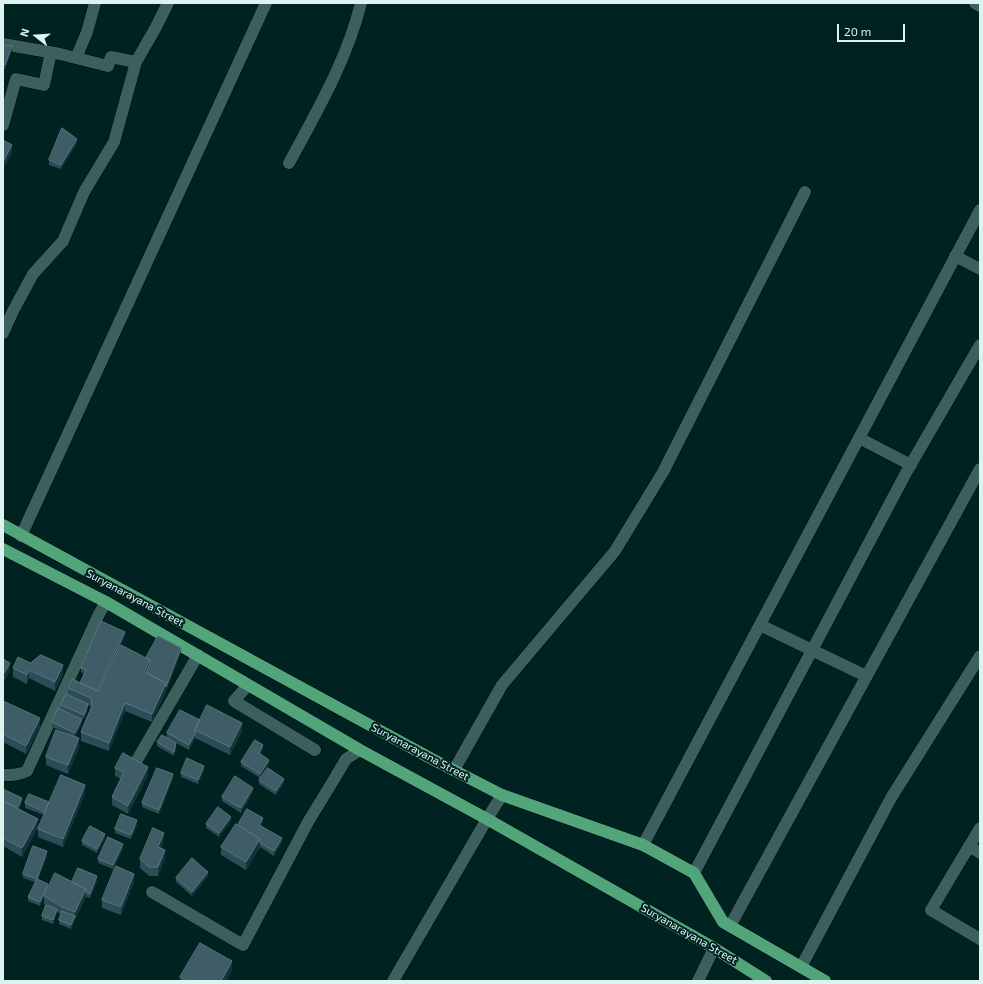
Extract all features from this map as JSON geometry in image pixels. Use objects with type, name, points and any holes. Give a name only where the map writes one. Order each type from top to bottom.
[{"type":"main road","name":"Suryanarayana Street","points":[[3,525],[502,795],[643,845],[694,873]]},
{"type":"main road","name":"Suryanarayana Street","points":[[3,550],[106,602],[360,750],[487,819],[714,948],[766,981]]},
{"type":"main road","points":[[694,873],[723,922],[825,981]]},
{"type":"street","points":[[76,58],[87,32],[95,3]]},
{"type":"street","points":[[3,333],[33,274],[63,241],[84,192],[114,142],[136,62],[168,3]]},
{"type":"street","points":[[21,536],[266,3]]},
{"type":"street","points":[[289,163],[345,55],[361,3]]},
{"type":"street","points":[[975,3],[980,6]]},
{"type":"street","points":[[3,44],[51,52],[108,66],[111,57],[136,62]]},
{"type":"street","points":[[3,125],[16,79],[44,85],[51,52]]},
{"type":"street","points":[[454,770],[502,685],[614,551],[663,472],[805,192]]},
{"type":"street","points":[[643,845],[980,210]]},
{"type":"street","points":[[955,256],[980,269]]},
{"type":"street","points":[[694,873],[911,465],[980,345]]},
{"type":"street","points":[[859,438],[911,465]]},
{"type":"street","points":[[730,926],[980,469]]},
{"type":"street","points":[[3,775],[14,776],[21,774],[26,770],[98,614],[106,602]]},
{"type":"street","points":[[760,625],[866,676]]},
{"type":"street","points":[[137,760],[198,655]]},
{"type":"street","points":[[801,967],[891,798],[980,656]]},
{"type":"street","points":[[248,685],[234,702],[315,750]]},
{"type":"street","points":[[152,892],[243,945],[312,815],[346,759],[360,750]]},
{"type":"street","points":[[393,981],[502,795]]},
{"type":"street","points":[[980,828],[931,910],[980,939]]},
{"type":"street","points":[[969,846],[980,853]]},
{"type":"street","points":[[698,981],[714,948]]},
{"type":"building","points":[[3,45],[12,46],[5,65],[3,64]]},
{"type":"building","points":[[62,128],[77,139],[61,165],[49,160]]},
{"type":"building","points":[[3,140],[12,145],[3,162]]},
{"type":"building","points":[[101,621],[125,632],[97,691],[80,683],[86,670],[81,668]]},
{"type":"building","points":[[158,636],[181,648],[166,687],[166,683],[146,672],[150,664],[150,660],[146,658]]},
{"type":"building","points":[[121,645],[150,660],[144,672],[166,683],[152,714],[125,703],[109,743],[81,732],[92,706],[91,698],[68,688],[72,679],[98,691]]},
{"type":"building","points":[[41,655],[63,665],[55,682],[29,670],[27,675],[13,668],[18,657],[30,663]]},
{"type":"building","points":[[3,659],[10,663],[3,675]]},
{"type":"building","points":[[66,694],[88,704],[84,715],[61,705]]},
{"type":"building","points":[[3,701],[40,718],[26,746],[3,734]]},
{"type":"building","points":[[207,705],[242,723],[230,747],[195,730]]},
{"type":"building","points":[[58,708],[82,719],[75,733],[52,722]]},
{"type":"building","points":[[180,710],[200,720],[189,745],[167,733]]},
{"type":"building","points":[[56,730],[79,738],[68,765],[46,757]]},
{"type":"building","points":[[162,735],[176,743],[174,752],[157,742]]},
{"type":"building","points":[[255,740],[263,745],[259,753],[269,760],[260,774],[241,762]]},
{"type":"building","points":[[123,753],[148,767],[128,806],[112,797],[124,772],[115,768]]},
{"type":"building","points":[[187,758],[204,766],[198,780],[181,773]]},
{"type":"building","points":[[157,768],[173,774],[159,810],[142,803]]},
{"type":"building","points":[[268,768],[284,779],[276,791],[259,780]]},
{"type":"building","points":[[61,775],[85,785],[63,839],[38,829]]},
{"type":"building","points":[[235,776],[253,788],[241,808],[222,797]]},
{"type":"building","points":[[3,789],[22,798],[18,807],[3,801]]},
{"type":"building","points":[[29,794],[49,802],[45,812],[25,803]]},
{"type":"building","points":[[3,801],[38,819],[22,848],[3,838]]},
{"type":"building","points":[[218,807],[231,817],[219,833],[206,824]]},
{"type":"building","points":[[247,809],[263,818],[259,825],[282,838],[274,851],[260,843],[260,839],[238,825]]},
{"type":"building","points":[[121,814],[137,820],[131,835],[115,829]]},
{"type":"building","points":[[236,824],[260,839],[246,862],[221,847]]},
{"type":"building","points":[[90,826],[105,834],[97,849],[82,841]]},
{"type":"building","points":[[153,828],[164,833],[158,847],[165,850],[158,867],[149,867],[140,859]]},
{"type":"building","points":[[108,837],[123,844],[113,865],[98,859]]},
{"type":"building","points":[[33,846],[47,851],[37,879],[23,874]]},
{"type":"building","points":[[192,858],[208,872],[192,892],[176,878]]},
{"type":"building","points":[[116,866],[134,874],[121,907],[102,900]]},
{"type":"building","points":[[78,868],[97,876],[90,894],[86,892],[86,889],[72,882]]},
{"type":"building","points":[[55,873],[86,889],[75,912],[62,907],[44,896]]},
{"type":"building","points":[[37,879],[48,884],[40,902],[28,897]]},
{"type":"building","points":[[46,905],[57,909],[53,920],[42,916]]},
{"type":"building","points":[[62,911],[75,916],[71,925],[59,920]]},
{"type":"building","points":[[200,943],[232,961],[221,981],[187,981],[180,977]]}]
